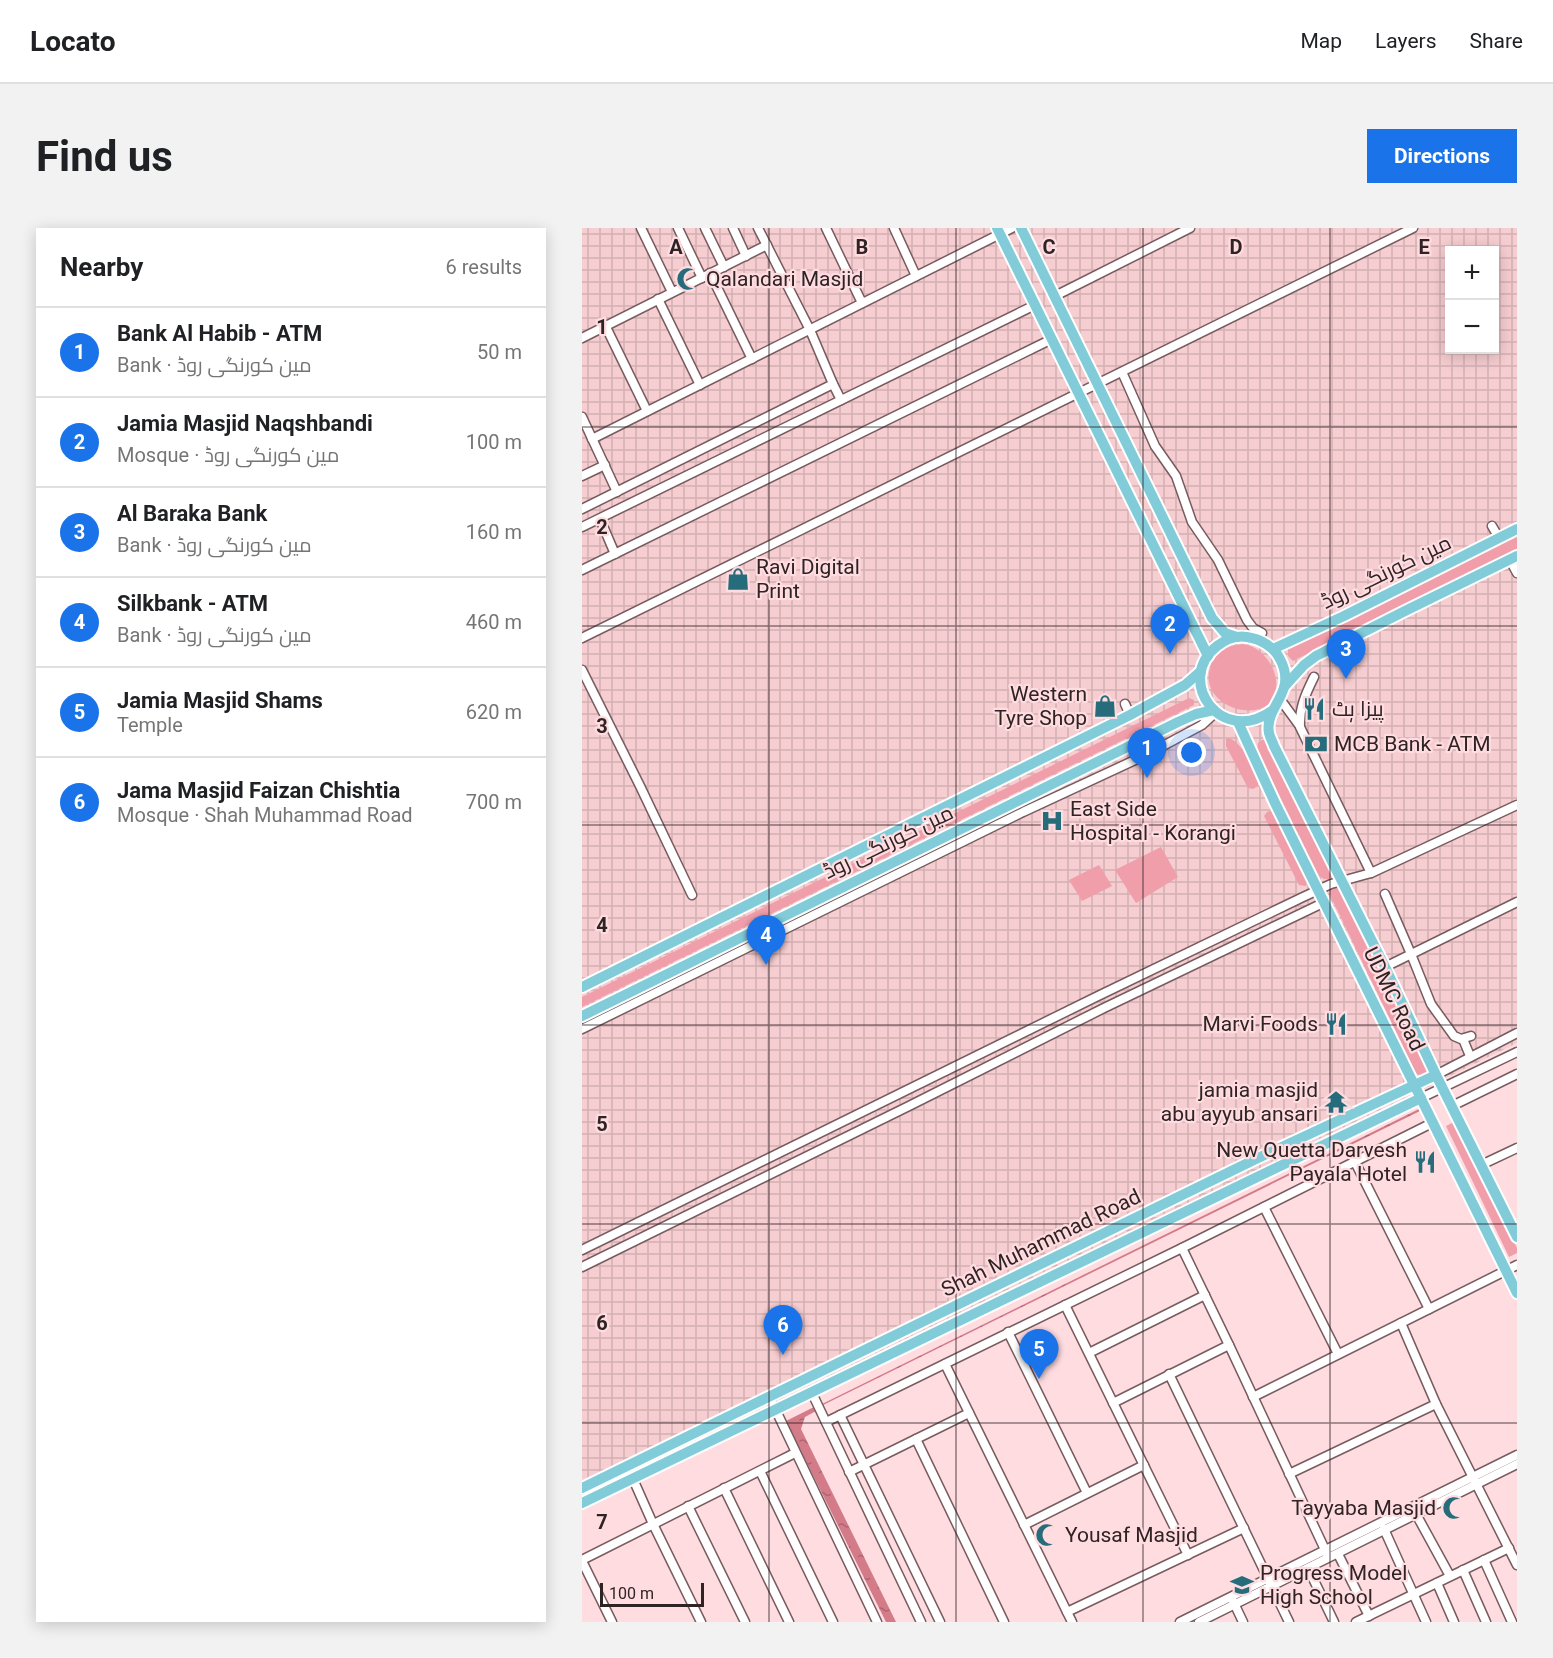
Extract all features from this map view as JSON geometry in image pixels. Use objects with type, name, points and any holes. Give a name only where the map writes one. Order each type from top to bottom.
[{"type":"main road","points":[[1021,228],[1212,618],[1225,633],[1237,637]]},
{"type":"main road","points":[[998,231],[1208,656]]},
{"type":"main road","name":"مین کورنگی روڈ","points":[[1273,649],[1517,529]]},
{"type":"main road","name":"مین کورنگی روڈ","points":[[1285,686],[1304,665],[1316,656],[1514,558]]},
{"type":"main road","points":[[1244,636],[1259,640],[1273,649],[1280,658],[1285,672],[1285,686],[1273,710],[1263,717],[1238,722],[1215,711],[1205,699],[1201,685],[1201,670],[1212,650],[1221,643],[1237,637],[1244,636]]},
{"type":"main road","name":"مین کورنگی روڈ","points":[[582,987],[1131,715],[1185,685],[1201,670]]},
{"type":"main road","name":"UDMC Road","points":[[1273,710],[1269,733],[1274,746],[1516,1233]]},
{"type":"main road","name":"مین کورنگی روڈ","points":[[582,1016],[1065,776],[1196,714],[1215,711]]},
{"type":"main road","name":"UDMC Road","points":[[1238,722],[1432,1123],[1512,1268],[1517,1293]]},
{"type":"main road","name":"Shah Muhammad Road","points":[[582,1488],[1258,1158],[1436,1075]]},
{"type":"main road","name":"Shah Muhammad Road","points":[[582,1503],[776,1410],[816,1400],[1421,1098]]},
{"type":"street","points":[[640,228],[672,292]]},
{"type":"street","points":[[678,228],[752,359]]},
{"type":"street","points":[[705,228],[724,267]]},
{"type":"street","points":[[733,228],[746,256]]},
{"type":"street","points":[[758,228],[810,330],[841,400]]},
{"type":"street","points":[[826,228],[862,303]]},
{"type":"street","points":[[894,228],[916,276]]},
{"type":"street","points":[[592,439],[916,276],[998,231],[1012,228]]},
{"type":"street","points":[[1055,296],[1190,228]]},
{"type":"street","points":[[582,638],[1413,228]]},
{"type":"street","points":[[582,338],[767,245]]},
{"type":"street","points":[[658,299],[700,385]]},
{"type":"street","points":[[582,527],[1035,305]]},
{"type":"street","points":[[605,325],[647,411]]},
{"type":"street","points":[[582,570],[1052,339]]},
{"type":"street","points":[[1122,372],[1155,446],[1176,476],[1192,522],[1218,560],[1247,620],[1253,628],[1262,633],[1237,637]]},
{"type":"street","points":[[582,509],[833,384]]},
{"type":"street","points":[[582,417],[617,492]]},
{"type":"street","points":[[582,476],[605,465]]},
{"type":"street","points":[[600,519],[615,554]]},
{"type":"street","points":[[1492,526],[1498,538]]},
{"type":"street","points":[[1514,558],[1517,573]]},
{"type":"street","points":[[582,670],[692,895]]},
{"type":"street","points":[[1300,726],[1304,699],[1314,676]]},
{"type":"street","points":[[1280,699],[1300,726],[1371,873]]},
{"type":"street","points":[[1125,704],[1131,715]]},
{"type":"street","points":[[582,1029],[1178,738],[1202,725],[1215,711]]},
{"type":"street","points":[[1065,776],[1071,789]]},
{"type":"street","points":[[582,1250],[1331,884],[1371,873],[1517,806]]},
{"type":"street","points":[[1384,894],[1431,1004],[1450,1032],[1458,1038],[1467,1037],[1467,1058],[1461,1068],[1465,1073],[1471,1074]]},
{"type":"street","points":[[582,1266],[1324,902]]},
{"type":"street","points":[[1385,967],[1517,903]]},
{"type":"street","points":[[1098,996],[1104,1008]]},
{"type":"street","name":"Shah Muhammad Road","points":[[1436,1075],[1517,1033]]},
{"type":"street","points":[[1016,1037],[1022,1050]]},
{"type":"street","name":"Shah Muhammad Road","points":[[1421,1098],[1517,1052]]},
{"type":"street","points":[[1452,1106],[1517,1074]]},
{"type":"street","points":[[1401,1091],[1410,1095],[1409,1104]]},
{"type":"street","points":[[903,1093],[909,1106]]},
{"type":"street","points":[[826,1422],[1264,1208],[1354,1160],[1432,1123]]},
{"type":"street","points":[[829,1129],[836,1142]]},
{"type":"street","points":[[1481,1165],[1517,1148]]},
{"type":"street","points":[[1354,1160],[1429,1309]]},
{"type":"street","points":[[749,1169],[755,1181]]},
{"type":"street","points":[[1264,1208],[1338,1354]]},
{"type":"street","points":[[1182,1248],[1289,1474],[1331,1554],[1369,1616]]},
{"type":"street","points":[[1253,1397],[1512,1268]]},
{"type":"street","points":[[1089,1353],[1205,1295]]},
{"type":"street","points":[[1065,1305],[1188,1555]]},
{"type":"street","points":[[1401,1323],[1436,1404],[1517,1565]]},
{"type":"street","points":[[1008,1332],[1087,1493]]},
{"type":"street","points":[[1113,1402],[1229,1345]]},
{"type":"street","points":[[945,1364],[1072,1622]]},
{"type":"street","points":[[1169,1374],[1289,1622]]},
{"type":"street","points":[[770,1398],[877,1622]]},
{"type":"street","points":[[816,1400],[921,1622]]},
{"type":"street","points":[[1289,1474],[1436,1404]]},
{"type":"street","points":[[849,1472],[969,1413]]},
{"type":"street","points":[[840,1415],[940,1622]]},
{"type":"street","points":[[916,1439],[1004,1622]]},
{"type":"street","points":[[612,1622],[582,1561],[795,1453]]},
{"type":"street","points":[[1180,1622],[1233,1600],[1416,1514],[1517,1455]]},
{"type":"street","points":[[1270,1583],[1308,1568],[1473,1480],[1517,1464]]},
{"type":"street","points":[[1024,1525],[1144,1465]]},
{"type":"street","points":[[760,1471],[833,1622]]},
{"type":"street","points":[[633,1479],[701,1622]]},
{"type":"street","points":[[724,1488],[789,1622]]},
{"type":"street","points":[[688,1506],[745,1622]]},
{"type":"street","points":[[1416,1514],[1450,1576]]},
{"type":"street","points":[[1068,1612],[1244,1528]]},
{"type":"street","points":[[1384,1529],[1426,1622]]},
{"type":"street","points":[[1356,1622],[1509,1548]]},
{"type":"street","points":[[1484,1560],[1512,1622]]},
{"type":"street","points":[[1308,1568],[1335,1622]]},
{"type":"street","points":[[1463,1570],[1486,1622]]},
{"type":"street","points":[[1437,1583],[1454,1622]]},
{"type":"street","points":[[1198,1622],[1233,1600]]},
{"type":"street","points":[[1233,1600],[1243,1622]]},
{"type":"shaded area","points":[[582,228],[1517,228],[1517,1043],[582,1504]]},
{"type":"shaded area","points":[[1517,536],[1517,549],[1293,661],[1288,656],[1288,649]]},
{"type":"shaded area","points":[[1243,644],[1260,651],[1272,666],[1275,675],[1275,693],[1271,701],[1257,710],[1233,708],[1224,703],[1211,688],[1209,679],[1210,669],[1219,653],[1229,646]]},
{"type":"shaded area","points":[[1189,698],[1194,700],[1194,705],[582,1007],[582,997]]},
{"type":"shaded area","points":[[1229,738],[1239,745],[1247,757],[1258,783],[1258,786],[1253,789],[1248,788],[1226,746],[1226,739]]},
{"type":"shaded area","points":[[1267,740],[1333,873],[1329,879],[1319,876],[1257,750],[1258,743]]},
{"type":"shaded area","points":[[1270,811],[1274,812],[1308,880],[1306,886],[1299,885],[1264,816]]},
{"type":"shaded area","points":[[1161,847],[1178,877],[1136,903],[1115,870]]},
{"type":"shaded area","points":[[1099,865],[1112,886],[1082,901],[1069,880]]},
{"type":"shaded area","points":[[1337,886],[1430,1068],[1426,1075],[1416,1073],[1330,895],[1330,890]]},
{"type":"shaded area","points":[[1456,1121],[1517,1248],[1517,1253],[1509,1257],[1446,1126]]},
{"type":"water","points":[[1419,1109],[1420,1111],[820,1405]]},
{"type":"water","points":[[814,1407],[816,1411],[805,1417],[801,1429],[896,1622],[886,1622],[786,1421]]},
{"type":"place","name":"Qalandari Masjid","points":[[688,279]]},
{"type":"place","name":"Ravi Digital Print","points":[[738,579]]},
{"type":"place","name":"Jamia Masjid Naqshbandi","points":[[1170,654]]},
{"type":"place","name":"Al Baraka Bank","points":[[1346,679]]},
{"type":"place","name":"Western Tyre Shop","points":[[1105,706]]},
{"type":"place","name":"پیزا ہٹ","points":[[1314,709]]},
{"type":"place","name":"MCB Bank - ATM","points":[[1316,744]]},
{"type":"place","name":"Bank Al Habib - ATM","points":[[1147,778]]},
{"type":"place","name":"East Side Hospital - Korangi","points":[[1052,821]]},
{"type":"place","name":"Silkbank - ATM","points":[[766,965]]},
{"type":"place","name":"Marvi Foods","points":[[1336,1024]]},
{"type":"place","name":"jamia masjid abu ayyub ansari","points":[[1336,1102]]},
{"type":"place","name":"New Quetta Darvesh Payala Hotel","points":[[1425,1162]]},
{"type":"place","name":"Jama Masjid Faizan Chishtia","points":[[783,1355]]},
{"type":"place","name":"Jamia Masjid Shams","points":[[1039,1379]]},
{"type":"place","name":"Tayyaba Masjid","points":[[1454,1508]]},
{"type":"place","name":"Yousaf Masjid","points":[[1047,1535]]},
{"type":"place","name":"Progress Model High School","points":[[1242,1585]]}]
